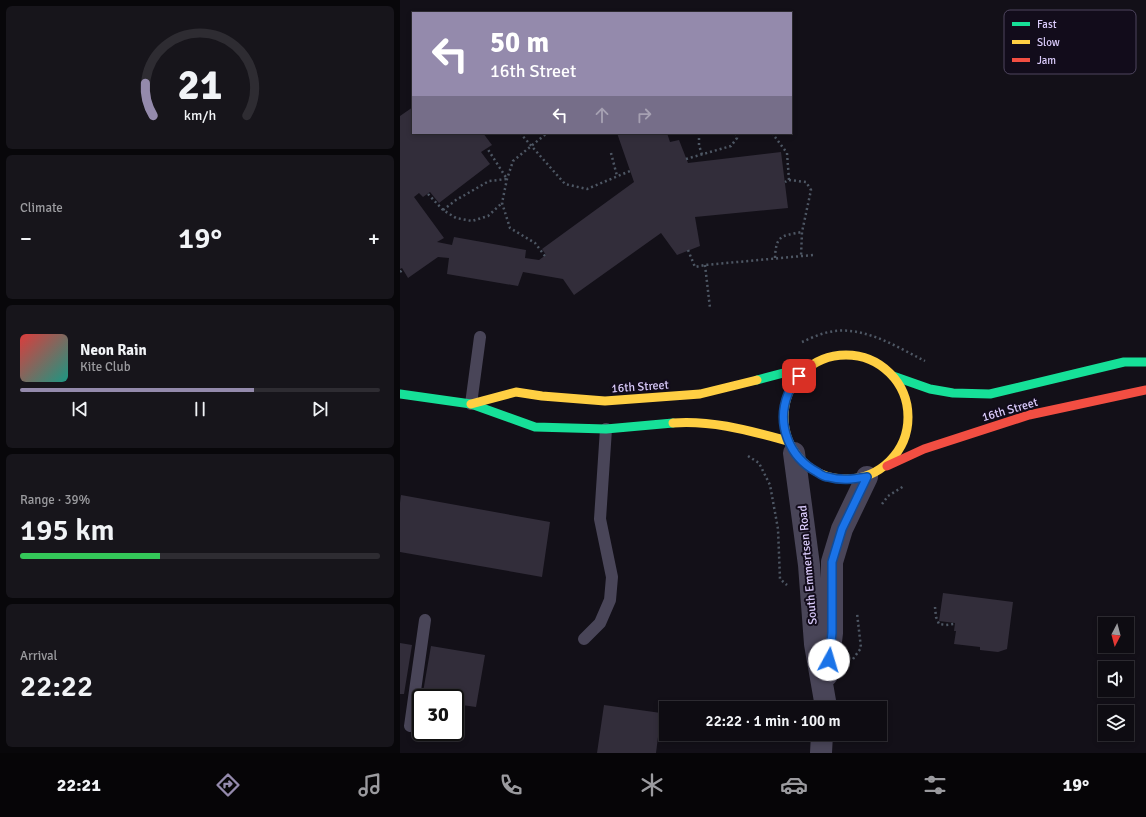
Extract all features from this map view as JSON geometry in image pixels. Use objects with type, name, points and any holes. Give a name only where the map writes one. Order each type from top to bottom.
[{"type":"street","name":"16th Street","points":[[876,472],[899,452],[907,433],[909,413],[904,393],[893,376],[876,362],[856,356],[835,356],[815,363],[799,376],[788,394],[783,414],[785,435],[791,447],[809,468],[827,477],[847,480],[876,472],[924,449],[1029,415],[1146,390]]},
{"type":"street","name":"16th Street","points":[[893,376],[930,389],[953,393],[990,394],[1124,362],[1146,362]]},
{"type":"street","name":"16th Street","points":[[471,404],[516,392],[542,396],[605,401],[700,394],[810,366]]},
{"type":"street","name":"16th Street","points":[[400,394],[471,404],[535,427],[606,429],[688,422],[736,427],[791,447]]},
{"type":"street","name":"South Emmertsen Road","points":[[791,447],[810,565],[815,644],[824,701]]},
{"type":"street","name":"South Emmertsen Road","points":[[824,701],[832,633],[832,562],[842,529],[876,472]]},
{"type":"street","points":[[821,753],[822,741]]},
{"type":"lane","points":[[471,404],[480,337]]},
{"type":"lane","points":[[584,639],[600,623],[610,600],[612,577],[600,519],[606,429]]},
{"type":"lane","points":[[410,726],[425,620]]},
{"type":"path","points":[[521,134],[565,184],[587,189],[630,171]]},
{"type":"path","points":[[545,256],[535,243],[510,228],[502,203],[507,179],[513,161],[546,134]]},
{"type":"path","points":[[699,134],[699,145],[702,155]]},
{"type":"path","points":[[686,159],[731,146],[736,138],[736,134]]},
{"type":"path","points":[[773,134],[787,153],[789,180]]},
{"type":"path","points":[[487,148],[507,179]]},
{"type":"path","points":[[611,153],[617,176]]},
{"type":"path","points":[[443,210],[456,200],[489,181],[507,179]]},
{"type":"path","points":[[785,182],[789,180],[806,182],[811,190],[802,232],[801,256]]},
{"type":"path","points":[[428,194],[443,210],[456,218],[472,221],[488,216],[502,203]]},
{"type":"path","points":[[775,258],[778,240],[785,235],[802,232]]},
{"type":"path","points":[[688,250],[695,267],[813,255]]},
{"type":"path","points":[[705,265],[710,308]]},
{"type":"path","points":[[743,452],[759,463],[770,485],[778,529],[780,579]]},
{"type":"path","points":[[880,506],[888,496],[905,485]]},
{"type":"path","points":[[935,607],[936,617],[939,624],[954,624]]},
{"type":"building","points":[[412,108],[412,134],[484,134],[492,145],[481,152],[490,164],[439,203],[430,192],[423,197],[419,193],[414,197],[444,238],[437,242],[452,245],[454,237],[526,250],[525,258],[539,260],[546,255],[542,249],[634,182],[617,134],[667,134],[670,142],[679,140],[688,163],[781,152],[788,208],[695,217],[700,246],[677,255],[661,233],[574,295],[563,279],[523,272],[518,286],[447,274],[449,258],[438,257],[408,278],[402,268],[400,269],[400,116]]},
{"type":"building","points":[[401,495],[550,522],[542,577],[400,552]]},
{"type":"building","points":[[943,593],[1013,602],[1007,649],[998,652],[980,650],[980,647],[954,644],[956,631],[954,631],[955,623],[939,621]]},
{"type":"building","points":[[400,643],[412,645],[404,694],[400,694]]},
{"type":"building","points":[[431,646],[485,655],[476,707],[464,705],[464,689],[424,689]]},
{"type":"building","points":[[604,705],[659,713],[659,729],[656,753],[597,753]]},
{"type":"traffic: fast","points":[[893,376],[930,389],[953,393],[990,394],[1124,362],[1146,362]]},
{"type":"traffic: fast","points":[[757,380],[810,366]]},
{"type":"traffic: fast","points":[[400,394],[471,404],[535,427],[606,429],[673,423]]},
{"type":"traffic: slow","points":[[846,355],[870,359],[881,365],[890,373],[898,382],[904,393],[908,417],[904,441],[898,452],[890,461],[881,469],[870,475],[846,479],[822,475],[811,469],[802,461],[794,452],[788,441],[784,417],[788,393],[794,382],[802,373],[811,365],[822,359],[846,355]]},
{"type":"traffic: slow","points":[[471,404],[516,392],[542,396],[605,401],[700,394],[757,380]]},
{"type":"traffic: slow","points":[[673,423],[702,423],[731,427],[788,441]]},
{"type":"traffic: jam","points":[[887,466],[924,449],[1029,415],[1146,390]]},
{"type":"route","points":[[799,376],[788,394],[783,414],[785,435],[794,453],[809,468],[827,477],[847,480],[867,477],[842,529],[832,562],[832,633],[829,660]]}]
